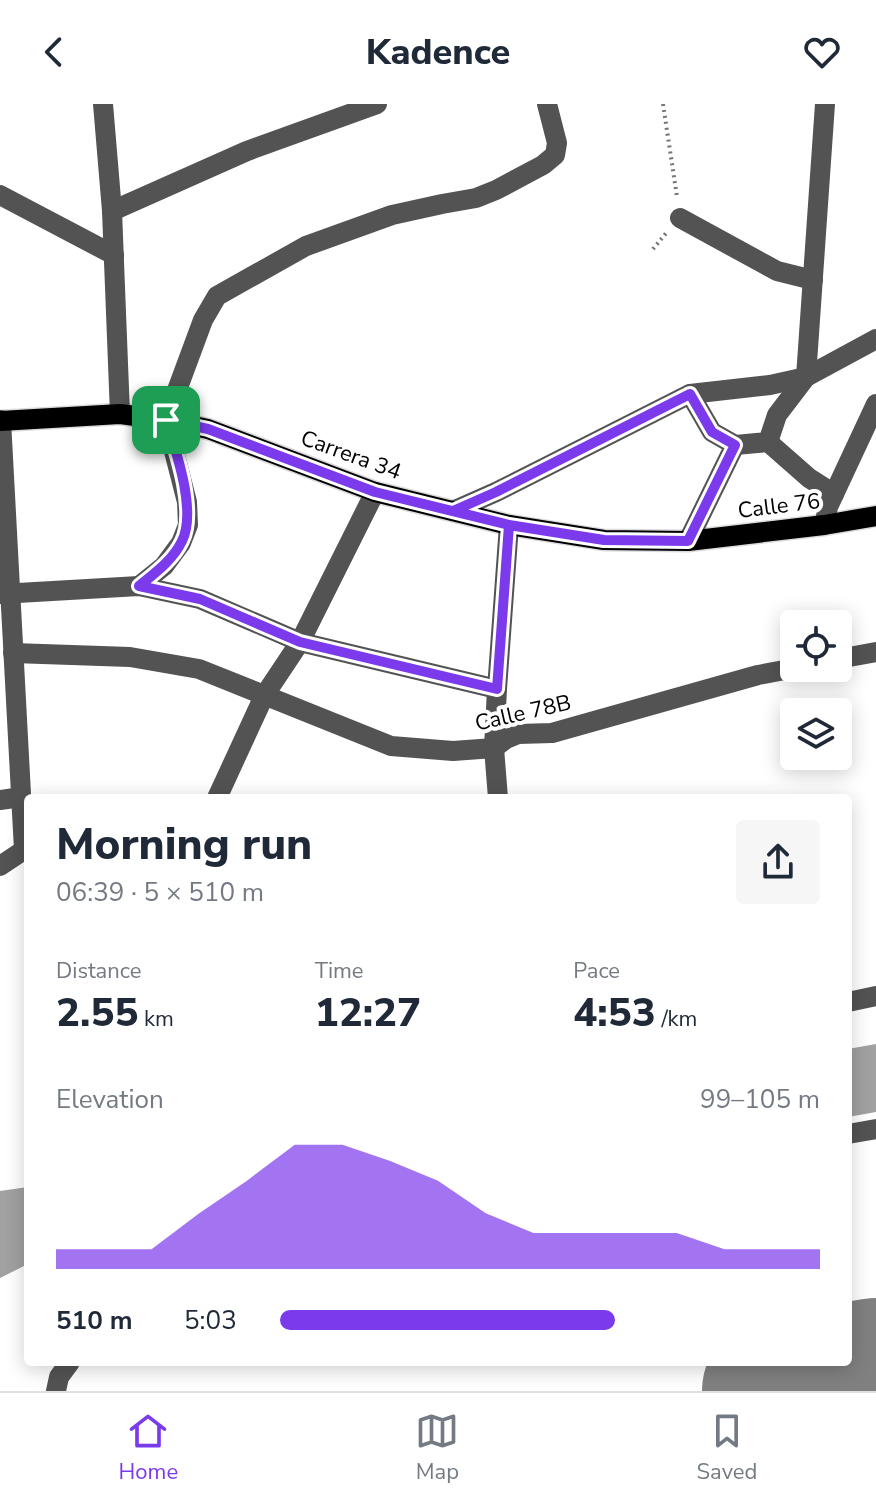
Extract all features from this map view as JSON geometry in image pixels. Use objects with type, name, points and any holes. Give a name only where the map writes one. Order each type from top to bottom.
[{"type":"main road","name":"Carrera 34","points":[[0,420],[120,414],[166,420],[208,429],[375,492],[509,525],[604,540],[688,541]]},
{"type":"main road","name":"Calle 76","points":[[688,541],[876,516]]},
{"type":"street","points":[[103,104],[112,211],[120,414]]},
{"type":"street","points":[[112,211],[247,151],[377,104]]},
{"type":"street","points":[[139,586],[164,566],[181,543],[188,525],[187,502],[166,420],[203,320],[217,296],[306,246],[392,215],[476,198],[543,165],[555,155],[557,143],[547,104]]},
{"type":"street","points":[[768,442],[777,415],[806,377],[825,104]]},
{"type":"street","points":[[0,195],[114,255]]},
{"type":"street","points":[[680,218],[777,271],[813,280]]},
{"type":"street","points":[[453,511],[690,394],[770,385],[806,377],[876,339]]},
{"type":"street","points":[[690,394],[712,432],[735,445],[768,442],[809,478],[834,494]]},
{"type":"street","points":[[824,525],[828,507],[876,404]]},
{"type":"street","points":[[0,420],[5,593],[13,653],[24,850],[0,866]]},
{"type":"street","points":[[688,541],[735,445]]},
{"type":"street","points":[[219,794],[264,696],[300,642],[375,492]]},
{"type":"street","points":[[498,794],[494,748],[509,525]]},
{"type":"street","points":[[5,593],[139,586],[200,599],[300,642],[497,689]]},
{"type":"street","points":[[852,656],[876,652]]},
{"type":"street","name":"Calle 78B","points":[[13,653],[130,657],[199,669],[391,746],[453,751],[494,748],[518,734],[552,733],[780,672]]},
{"type":"street","points":[[0,800],[21,797]]},
{"type":"street","points":[[852,1001],[876,996]]},
{"type":"street","points":[[852,1133],[876,1129]]},
{"type":"street","points":[[56,1391],[59,1377],[67,1366]]},
{"type":"path","points":[[653,249],[680,218],[663,104]]},
{"type":"shaded area","points":[[876,1044],[876,1112],[852,1116],[852,1048]]},
{"type":"shaded area","points":[[24,1188],[24,1266],[0,1278],[0,1191]]},
{"type":"runway","points":[[779,1391],[876,1375]]},
{"type":"route","points":[[166,420],[187,502],[188,525],[181,543],[164,566],[139,586],[200,599],[300,642],[497,689],[509,525],[453,511],[690,394],[712,432],[735,445],[688,541],[604,540],[509,525],[375,492],[208,429],[166,420]]}]
